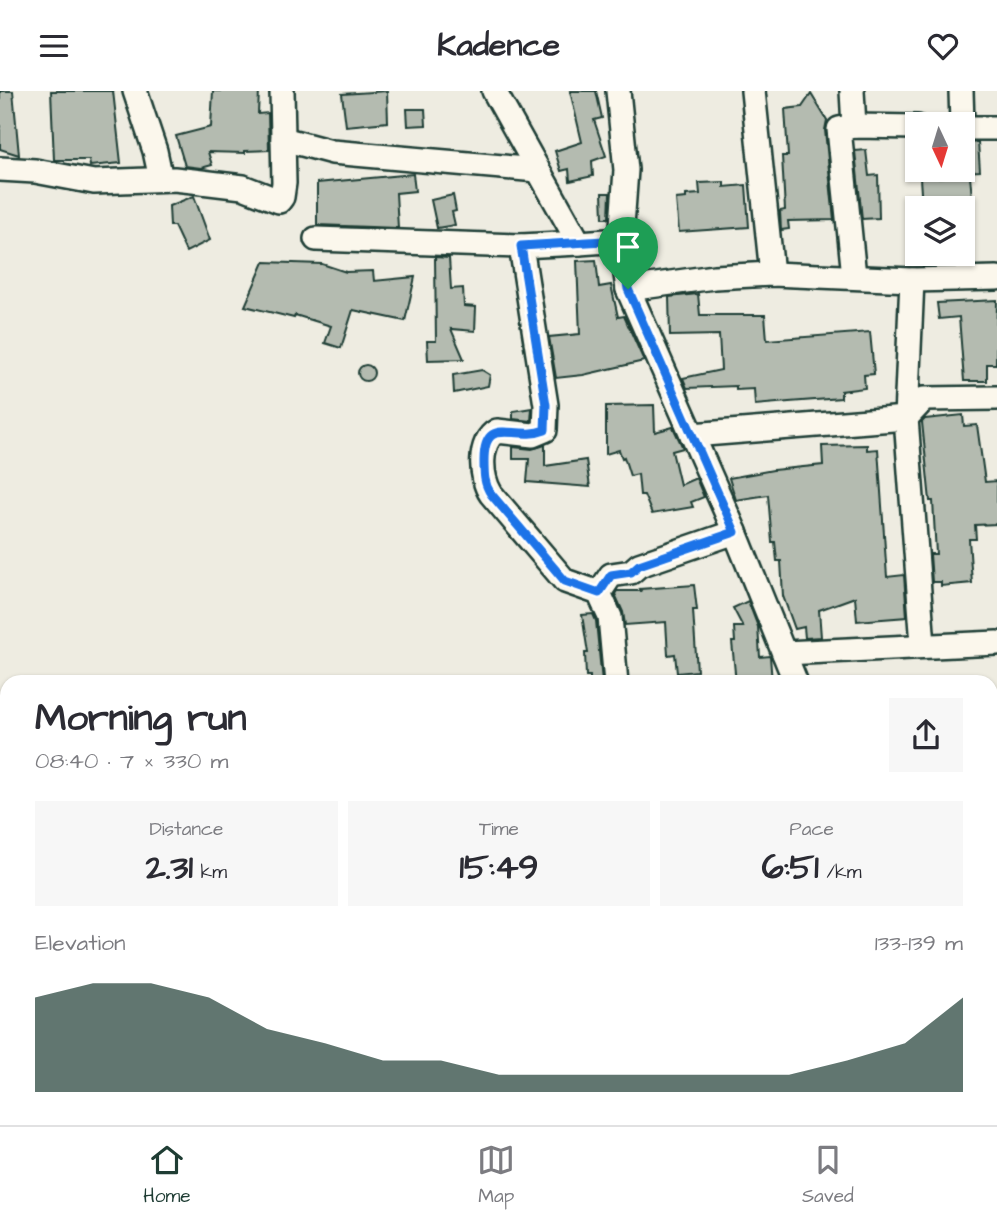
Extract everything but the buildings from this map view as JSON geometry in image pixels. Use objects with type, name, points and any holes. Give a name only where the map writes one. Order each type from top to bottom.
[{"type":"street","points":[[135,91],[162,179]]},
{"type":"street","points":[[0,169],[35,171],[94,182],[162,179],[243,187],[279,201],[284,183],[282,91]]},
{"type":"street","points":[[494,91],[579,243]]},
{"type":"street","points":[[618,91],[626,170],[621,240],[628,289],[735,532],[793,675]]},
{"type":"street","points":[[753,91],[772,274]]},
{"type":"street","points":[[852,91],[854,126]]},
{"type":"street","points":[[961,91],[962,112]]},
{"type":"street","points":[[854,276],[839,129],[854,126],[905,127]]},
{"type":"street","points":[[975,127],[997,128]]},
{"type":"street","points":[[283,139],[332,152],[537,170]]},
{"type":"street","points":[[316,239],[521,246],[621,240]]},
{"type":"street","points":[[521,246],[546,405],[545,430],[533,435],[497,431],[492,433],[484,446],[484,479],[491,494],[558,575],[574,586],[599,593],[610,617],[615,675]]},
{"type":"street","points":[[628,289],[714,277],[772,274],[912,279],[997,278]]},
{"type":"street","points":[[912,279],[906,418],[923,645]]},
{"type":"street","points":[[692,435],[906,418],[923,399],[997,398]]},
{"type":"street","points":[[599,593],[611,575],[631,572],[639,565],[735,532]]},
{"type":"street","points":[[784,653],[997,643]]},
{"type":"route","points":[[621,240],[628,289],[735,532],[639,565],[631,572],[611,575],[599,593],[565,581],[549,566],[491,494],[484,479],[484,446],[489,436],[497,431],[533,435],[545,430],[546,405],[521,246],[621,240]]}]
